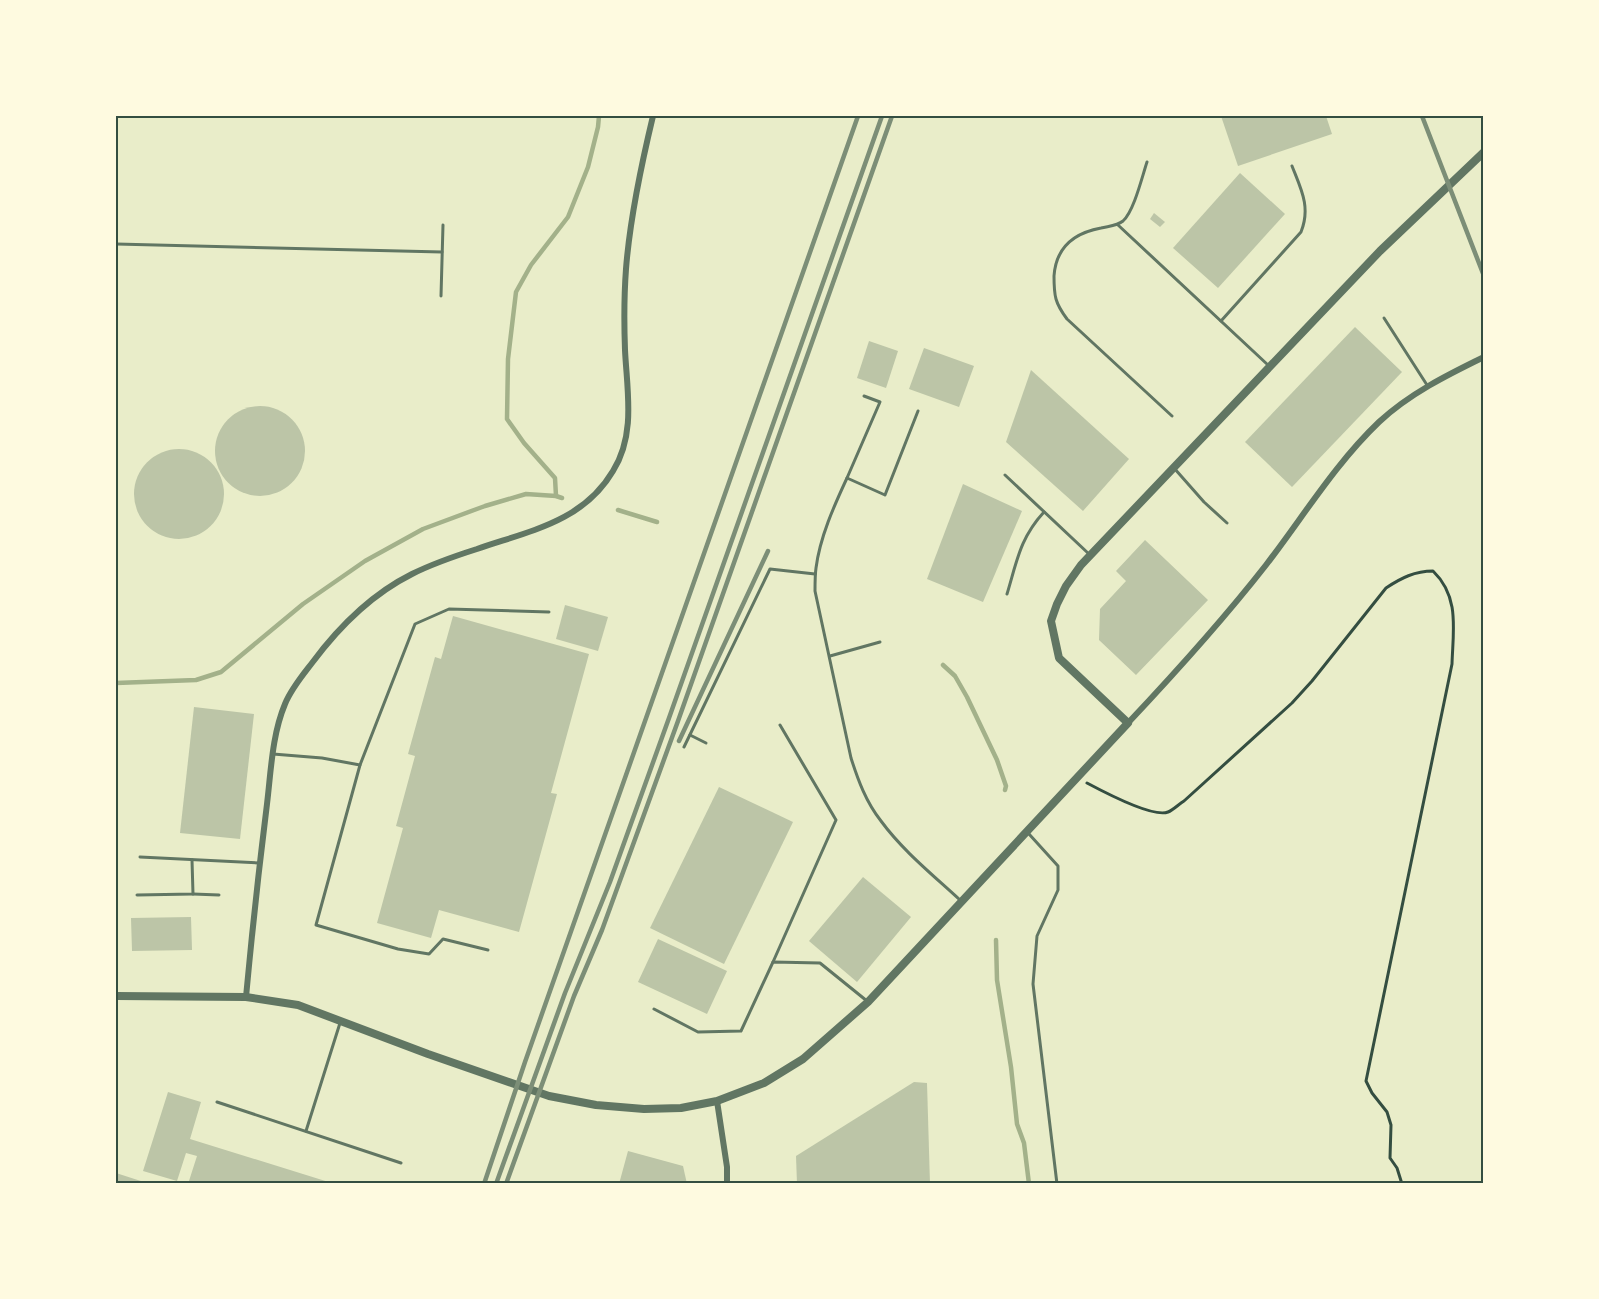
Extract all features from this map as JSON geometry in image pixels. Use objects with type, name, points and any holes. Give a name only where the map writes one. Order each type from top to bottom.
[{"type":"street","points":[[246,997],[259,863],[273,753],[286,700],[297,682],[339,629],[386,590],[411,574],[562,519],[591,499],[615,468],[628,432],[624,308],[631,228],[637,187],[653,116]]},
{"type":"street","points":[[1128,723],[1059,658],[1052,621],[1066,586],[1091,555],[1380,251],[1484,152]]},
{"type":"street","points":[[116,996],[246,997],[298,1005],[549,1096],[596,1104],[644,1109],[681,1108],[717,1101],[764,1083],[803,1059],[868,1002],[1185,662],[1266,565],[1354,448],[1381,421],[1414,395],[1484,357]]},
{"type":"street","points":[[717,1101],[727,1167],[727,1184]]},
{"type":"lane","points":[[1147,162],[1131,211],[1124,220],[1119,225],[1085,233],[1065,244],[1056,265],[1054,296],[1066,319],[1172,416]]},
{"type":"lane","points":[[1221,321],[1301,232],[1305,214],[1305,199],[1292,166]]},
{"type":"lane","points":[[441,296],[443,225]]},
{"type":"lane","points":[[1119,225],[1270,366]]},
{"type":"lane","points":[[116,244],[442,252]]},
{"type":"lane","points":[[1384,318],[1428,386]]},
{"type":"lane","points":[[864,396],[880,402],[837,499],[821,544],[815,591],[851,758],[858,780],[879,819],[897,841],[962,901]]},
{"type":"lane","points":[[847,478],[885,495],[918,411]]},
{"type":"lane","points":[[1174,468],[1204,502],[1227,523]]},
{"type":"lane","points":[[1005,475],[1091,555]]},
{"type":"lane","points":[[1007,594],[1022,544],[1034,523],[1044,512]]},
{"type":"lane","points":[[684,747],[770,569],[816,574]]},
{"type":"lane","points":[[488,950],[443,939],[429,954],[398,949],[316,925],[360,765],[415,624],[449,609],[549,612]]},
{"type":"lane","points":[[829,656],[880,642]]},
{"type":"lane","points":[[654,1009],[698,1032],[741,1031],[773,962],[836,819],[780,725]]},
{"type":"lane","points":[[690,735],[706,743]]},
{"type":"lane","points":[[273,753],[360,765]]},
{"type":"lane","points":[[1027,831],[1058,866],[1058,890],[1037,936],[1033,984],[1057,1184]]},
{"type":"lane","points":[[140,857],[259,863]]},
{"type":"lane","points":[[192,861],[193,894]]},
{"type":"lane","points":[[137,895],[219,895]]},
{"type":"lane","points":[[773,962],[819,963],[868,1002]]},
{"type":"lane","points":[[306,1132],[341,1021]]},
{"type":"lane","points":[[217,1102],[401,1163]]},
{"type":"path","points":[[1077,777],[1101,791],[1139,807],[1155,812],[1167,812],[1184,801],[1292,703],[1386,588],[1420,571],[1433,571],[1438,576],[1451,598],[1453,610],[1452,664],[1366,1081],[1387,1112],[1391,1125],[1390,1158],[1397,1168],[1402,1184]]},
{"type":"building","points":[[1221,116],[1326,116],[1332,134],[1238,166]]},
{"type":"building","points":[[1240,173],[1285,214],[1218,288],[1173,248]]},
{"type":"building","points":[[1154,213],[1165,222],[1160,227],[1150,219]]},
{"type":"building","points":[[1355,327],[1402,372],[1292,487],[1245,442]]},
{"type":"building","points":[[869,341],[898,351],[886,388],[857,378]]},
{"type":"building","points":[[924,348],[974,366],[959,407],[909,389]]},
{"type":"building","points":[[1031,370],[1129,459],[1083,511],[1006,442]]},
{"type":"building","points":[[260,406],[277,409],[292,419],[302,434],[305,451],[302,468],[292,483],[277,493],[260,496],[243,493],[228,483],[218,468],[215,451],[218,434],[228,419],[243,409]]},
{"type":"building","points":[[179,449],[196,452],[211,462],[221,477],[224,494],[221,511],[211,526],[196,536],[179,539],[162,536],[147,526],[137,511],[134,494],[137,477],[147,462],[162,452]]},
{"type":"building","points":[[963,484],[1022,511],[983,602],[927,579]]},
{"type":"building","points":[[1145,540],[1208,600],[1136,675],[1099,640],[1100,609],[1126,581],[1116,571]]},
{"type":"building","points":[[565,605],[608,617],[598,651],[556,639]]},
{"type":"building","points":[[453,616],[589,654],[551,793],[557,794],[519,932],[439,910],[431,938],[377,923],[403,828],[396,826],[415,756],[408,754],[435,657],[441,659]]},
{"type":"building","points":[[194,707],[254,714],[240,839],[180,833]]},
{"type":"building","points":[[719,787],[793,822],[724,964],[650,928]]},
{"type":"building","points":[[863,877],[911,917],[857,982],[809,941]]},
{"type":"building","points":[[191,917],[192,950],[132,951],[131,918]]},
{"type":"building","points":[[658,939],[727,971],[707,1014],[638,982]]},
{"type":"building","points":[[914,1082],[927,1083],[930,1184],[797,1184],[796,1156]]},
{"type":"building","points":[[168,1092],[201,1102],[190,1139],[335,1184],[188,1184],[197,1156],[186,1153],[177,1181],[143,1171]]},
{"type":"building","points":[[628,1151],[683,1166],[687,1184],[619,1184]]},
{"type":"building","points":[[116,1173],[147,1183],[147,1184],[116,1184]]},
{"type":"waterway","points":[[556,496],[555,478],[524,443],[507,419],[508,359],[516,292],[531,265],[568,217],[588,167],[599,116]]},
{"type":"waterway","points":[[116,683],[196,680],[221,672],[303,604],[365,561],[423,529],[485,506],[526,494],[562,498]]},
{"type":"waterway","points":[[618,510],[657,522]]},
{"type":"waterway","points":[[943,665],[955,676],[967,697],[997,760],[1006,786],[1005,790]]},
{"type":"waterway","points":[[996,940],[997,980],[1011,1067],[1017,1124],[1024,1143],[1029,1184]]},
{"type":"railway","points":[[484,1184],[858,116]]},
{"type":"railway","points":[[496,1184],[565,993],[610,882],[882,116]]},
{"type":"railway","points":[[506,1184],[678,721],[892,116]]},
{"type":"railway","points":[[1422,116],[1484,276]]},
{"type":"railway","points":[[679,741],[768,551]]}]
